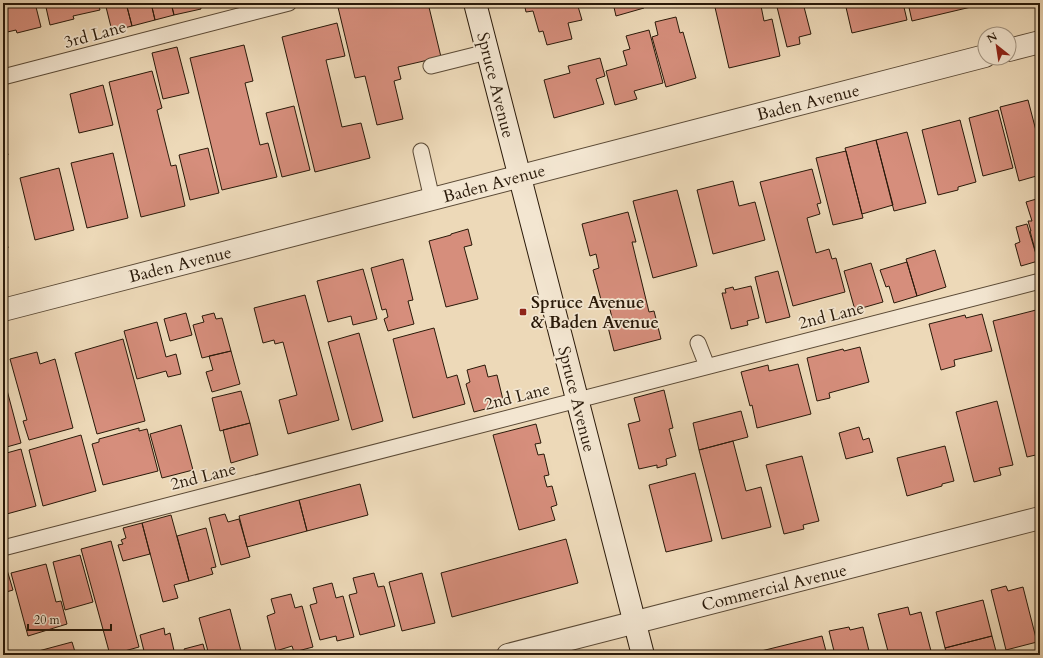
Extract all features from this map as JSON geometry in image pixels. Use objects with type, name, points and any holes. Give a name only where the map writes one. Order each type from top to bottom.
[{"type":"street","name":"Spruce Avenue","points":[[475,3],[643,655]]},
{"type":"street","points":[[1017,48],[1040,42]]},
{"type":"street","name":"Baden Avenue","points":[[3,310],[977,58]]},
{"type":"street","name":"Commercial Avenue","points":[[508,655],[1040,518]]},
{"type":"lane","name":"3rd Lane","points":[[3,77],[289,3]]},
{"type":"lane","points":[[431,66],[488,52]]},
{"type":"lane","points":[[421,151],[432,199]]},
{"type":"lane","name":"2nd Lane","points":[[3,548],[1040,281]]},
{"type":"lane","points":[[698,343],[707,366]]},
{"type":"building","points":[[3,3],[35,3],[41,27],[17,33],[16,30],[3,33]]},
{"type":"building","points":[[45,3],[98,3],[100,10],[73,16],[74,19],[50,25]]},
{"type":"building","points":[[105,3],[126,3],[132,26],[112,31]]},
{"type":"building","points":[[126,3],[151,3],[155,20],[132,26]]},
{"type":"building","points":[[151,3],[171,3],[174,15],[155,20]]},
{"type":"building","points":[[171,3],[200,3],[201,9],[174,15]]},
{"type":"building","points":[[337,3],[428,3],[441,57],[398,67],[401,79],[394,81],[403,119],[377,125],[365,76],[355,78]]},
{"type":"building","points":[[524,3],[577,3],[582,20],[568,23],[572,39],[547,45],[543,31],[539,32],[533,11],[526,12]]},
{"type":"building","points":[[613,3],[642,3],[644,8],[616,16]]},
{"type":"building","points":[[714,3],[766,3],[766,5],[761,6],[764,21],[772,19],[780,56],[729,68]]},
{"type":"building","points":[[776,3],[803,3],[811,34],[799,37],[800,44],[787,47]]},
{"type":"building","points":[[845,3],[903,3],[907,20],[852,33]]},
{"type":"building","points":[[908,3],[970,3],[971,7],[912,21]]},
{"type":"building","points":[[676,17],[680,33],[683,32],[696,78],[666,87],[652,37],[658,35],[655,22]]},
{"type":"building","points":[[337,23],[345,56],[326,60],[342,127],[361,123],[370,158],[315,172],[282,37]]},
{"type":"building","points":[[649,30],[663,83],[634,91],[637,99],[615,105],[606,71],[627,65],[623,51],[630,49],[626,36]]},
{"type":"building","points":[[244,45],[253,81],[245,83],[260,145],[268,143],[277,177],[222,190],[190,58]]},
{"type":"building","points":[[177,47],[189,93],[163,99],[152,53]]},
{"type":"building","points":[[600,58],[605,76],[596,79],[604,104],[554,118],[544,80],[570,73],[568,66]]},
{"type":"building","points":[[152,71],[162,108],[157,110],[171,166],[176,165],[185,206],[141,217],[109,82]]},
{"type":"building","points":[[103,85],[113,125],[79,133],[70,94]]},
{"type":"building","points":[[1028,100],[1040,146],[1040,175],[1019,181],[1000,107]]},
{"type":"building","points":[[294,106],[310,170],[282,177],[266,113]]},
{"type":"building","points":[[998,110],[1013,168],[983,176],[969,118]]},
{"type":"building","points":[[960,120],[976,182],[958,187],[958,190],[938,195],[922,130]]},
{"type":"building","points":[[907,132],[926,203],[894,211],[876,140]]},
{"type":"building","points":[[3,135],[8,155],[3,156]]},
{"type":"building","points":[[876,140],[893,205],[862,214],[845,148]]},
{"type":"building","points":[[208,148],[219,193],[190,200],[179,155]]},
{"type":"building","points":[[846,151],[863,218],[833,225],[816,158]]},
{"type":"building","points":[[113,153],[128,218],[87,228],[71,163]]},
{"type":"building","points":[[59,168],[74,230],[35,240],[20,178]]},
{"type":"building","points":[[812,169],[821,203],[817,204],[820,214],[807,218],[816,253],[829,249],[832,259],[836,258],[845,292],[793,306],[760,182]]},
{"type":"building","points":[[733,181],[739,206],[755,202],[765,240],[713,254],[697,190]]},
{"type":"building","points":[[677,190],[697,266],[653,278],[633,201]]},
{"type":"building","points":[[1040,198],[1040,260],[1038,261],[1028,221],[1032,221],[1026,202]]},
{"type":"building","points":[[628,212],[636,242],[632,242],[649,312],[654,311],[661,339],[614,351],[606,319],[612,318],[609,305],[603,307],[593,270],[599,268],[596,254],[590,256],[582,224]]},
{"type":"building","points":[[1027,224],[1038,261],[1021,266],[1015,244],[1020,242],[1016,227]]},
{"type":"building","points":[[3,225],[8,248],[3,249]]},
{"type":"building","points":[[468,229],[472,245],[464,247],[478,299],[446,307],[429,241]]},
{"type":"building","points":[[935,250],[946,287],[917,296],[906,259]]},
{"type":"building","points":[[403,259],[413,300],[408,301],[414,324],[388,331],[384,319],[388,317],[386,309],[382,310],[371,268]]},
{"type":"building","points":[[907,262],[917,296],[894,303],[889,286],[886,287],[880,270]]},
{"type":"building","points":[[871,263],[883,302],[855,310],[844,271]]},
{"type":"building","points":[[363,269],[377,319],[353,325],[351,316],[328,322],[317,281]]},
{"type":"building","points":[[778,271],[790,317],[766,323],[755,277]]},
{"type":"building","points":[[751,286],[759,318],[747,321],[748,325],[731,329],[722,293],[726,293],[725,289],[733,287],[734,290]]},
{"type":"building","points":[[305,295],[339,420],[288,434],[279,400],[297,395],[283,342],[275,344],[274,340],[263,343],[254,308]]},
{"type":"building","points":[[1040,309],[1040,454],[1027,457],[993,321]]},
{"type":"building","points":[[186,313],[192,335],[170,341],[164,319]]},
{"type":"building","points":[[214,313],[216,319],[222,318],[231,351],[202,358],[193,325],[204,322],[202,316]]},
{"type":"building","points":[[982,314],[992,351],[954,360],[955,366],[941,370],[929,324],[965,315],[966,318]]},
{"type":"building","points":[[157,322],[166,357],[176,354],[181,374],[168,377],[166,371],[137,379],[124,331]]},
{"type":"building","points":[[434,328],[447,378],[457,375],[465,404],[413,418],[393,339]]},
{"type":"building","points":[[359,333],[383,421],[352,430],[328,342]]},
{"type":"building","points":[[123,339],[145,421],[97,434],[75,353]]},
{"type":"building","points":[[860,347],[869,382],[829,393],[830,398],[817,401],[807,358],[843,349],[844,351]]},
{"type":"building","points":[[231,351],[240,384],[212,392],[206,372],[213,370],[209,356]]},
{"type":"building","points":[[37,352],[40,364],[55,359],[73,428],[29,440],[23,421],[27,420],[10,359]]},
{"type":"building","points":[[798,364],[811,414],[757,428],[752,405],[750,406],[741,372],[768,365],[769,371]]},
{"type":"building","points":[[485,365],[488,377],[497,375],[504,404],[474,412],[466,384],[470,382],[467,370]]},
{"type":"building","points":[[3,375],[21,443],[3,448]]},
{"type":"building","points":[[664,390],[673,428],[669,429],[676,456],[666,459],[667,465],[657,468],[657,465],[639,469],[628,424],[640,421],[634,398]]},
{"type":"building","points":[[241,391],[250,423],[220,431],[212,398]]},
{"type":"building","points":[[997,401],[1013,465],[999,468],[1001,475],[974,482],[956,412]]},
{"type":"building","points":[[741,411],[748,437],[699,450],[693,423]]},
{"type":"building","points":[[250,423],[258,455],[231,463],[223,430]]},
{"type":"building","points":[[536,424],[541,443],[535,444],[538,455],[544,454],[549,475],[544,476],[547,487],[552,486],[557,505],[551,507],[555,520],[519,530],[493,435]]},
{"type":"building","points":[[181,425],[193,470],[162,478],[150,434]]},
{"type":"building","points":[[859,427],[863,440],[869,438],[873,452],[846,459],[839,433]]},
{"type":"building","points":[[139,428],[139,431],[147,429],[158,471],[103,485],[92,444],[99,442],[99,439]]},
{"type":"building","points":[[81,435],[96,491],[43,506],[29,450]]},
{"type":"building","points":[[733,441],[746,491],[761,487],[771,527],[722,539],[699,450]]},
{"type":"building","points":[[945,446],[954,481],[907,496],[897,458]]},
{"type":"building","points":[[21,449],[36,506],[3,515],[3,454]]},
{"type":"building","points":[[802,456],[819,521],[803,525],[804,529],[784,534],[766,465]]},
{"type":"building","points":[[695,473],[712,541],[666,552],[649,485]]},
{"type":"building","points":[[360,484],[368,515],[307,531],[299,500]]},
{"type":"building","points":[[299,500],[307,531],[247,547],[239,516]]},
{"type":"building","points":[[225,514],[228,522],[239,519],[250,557],[221,565],[209,518]]},
{"type":"building","points":[[171,515],[189,581],[174,585],[178,598],[163,602],[142,523]]},
{"type":"building","points":[[142,523],[150,554],[123,561],[118,545],[123,544],[121,540],[126,538],[123,528]]},
{"type":"building","points":[[206,528],[216,567],[211,568],[213,574],[189,581],[177,536]]},
{"type":"building","points":[[566,539],[578,583],[452,617],[441,573]]},
{"type":"building","points":[[111,541],[139,647],[110,655],[81,549]]},
{"type":"building","points":[[80,555],[93,602],[65,610],[53,562]]},
{"type":"building","points":[[3,563],[5,563],[13,590],[3,593]]},
{"type":"building","points":[[46,564],[56,602],[61,601],[67,624],[28,636],[11,573]]},
{"type":"building","points":[[374,573],[378,587],[384,586],[395,626],[360,635],[349,595],[357,593],[353,578]]},
{"type":"building","points":[[422,573],[435,623],[402,631],[389,582]]},
{"type":"building","points":[[332,583],[336,598],[343,596],[354,637],[337,641],[336,636],[320,640],[310,605],[317,603],[313,588]]},
{"type":"building","points":[[1006,586],[1008,591],[1023,587],[1037,642],[1006,650],[991,590]]},
{"type":"building","points":[[291,594],[295,608],[302,606],[313,647],[294,652],[292,646],[276,651],[267,616],[275,613],[271,599]]},
{"type":"building","points":[[983,600],[992,636],[945,648],[936,612]]},
{"type":"building","points":[[908,607],[910,615],[921,612],[932,655],[889,655],[878,614]]},
{"type":"building","points":[[230,609],[242,655],[209,655],[199,618]]},
{"type":"building","points":[[849,627],[850,630],[863,627],[870,655],[835,655],[829,631]]},
{"type":"building","points":[[164,628],[165,635],[170,633],[175,655],[145,655],[140,635]]},
{"type":"building","points":[[1040,635],[1040,653],[1036,636]]},
{"type":"building","points":[[822,636],[827,655],[749,655],[749,654]]},
{"type":"building","points":[[992,636],[997,655],[947,655],[945,648]]},
{"type":"building","points":[[72,642],[76,655],[31,655],[31,653]]},
{"type":"building","points":[[203,644],[206,655],[186,655],[184,649]]},
{"type":"place","name":"Spruce Avenue & Baden Avenue","points":[[523,312]]}]
